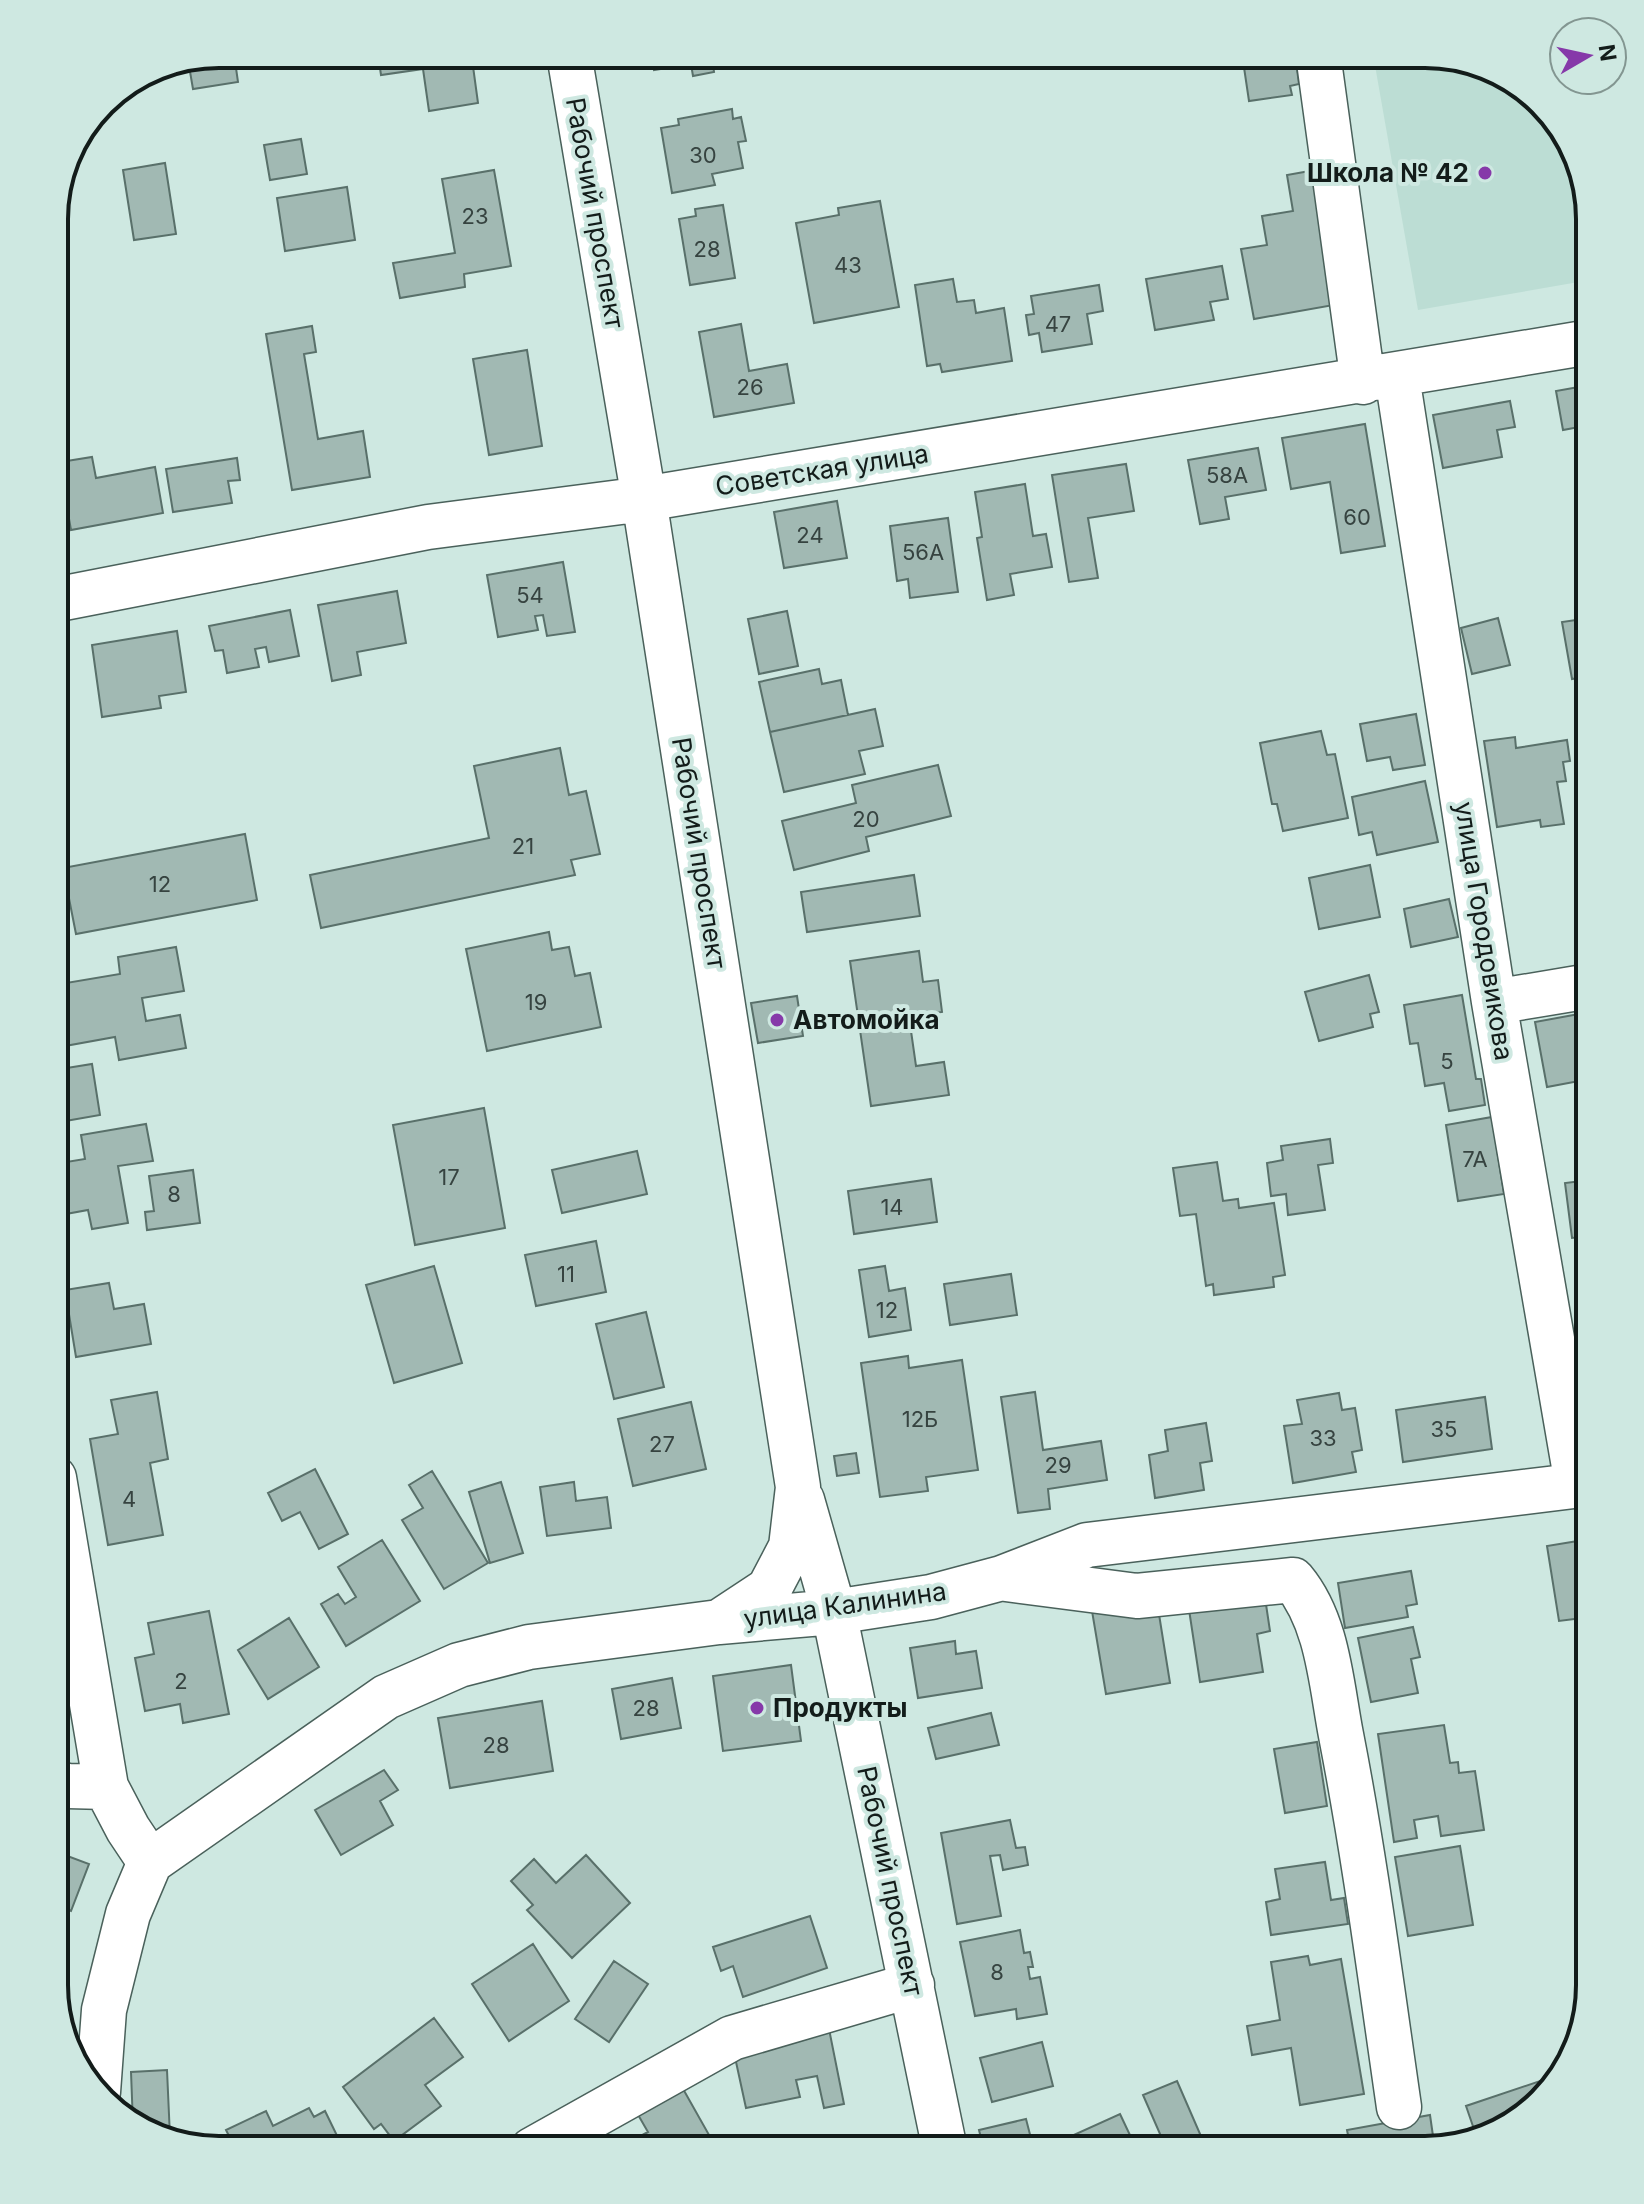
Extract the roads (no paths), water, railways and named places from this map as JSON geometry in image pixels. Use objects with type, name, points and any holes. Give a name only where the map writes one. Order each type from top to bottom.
[{"type":"street","name":"Рабочий проспект","points":[[571,68],[644,499],[798,1487],[834,1612],[942,2136]]},
{"type":"street","name":"улица Городовикова","points":[[1321,68],[1576,1441]]},
{"type":"street","name":"Советская улица","points":[[68,597],[428,527],[644,499],[1576,344]]},
{"type":"street","points":[[1494,1002],[1576,988]]},
{"type":"street","name":"улица Калинина","points":[[150,1862],[386,1697],[459,1665],[529,1647],[719,1622],[834,1612],[931,1597],[1002,1578],[1087,1545],[1576,1485]]},
{"type":"street","name":"Рабочий проспект","points":[[719,1622],[769,1589],[791,1547],[798,1487]]},
{"type":"street","points":[[68,1561],[106,1787],[150,1862],[128,1914],[104,2010],[99,2077]]},
{"type":"street","points":[[1002,1578],[1137,1596],[1293,1580],[1306,1596],[1322,1638],[1356,1813],[1399,2107]]},
{"type":"street","points":[[68,1784],[106,1787]]},
{"type":"street","points":[[557,2136],[732,2038],[912,1985]]},
{"type":"place","name":"Школа № 42","points":[[1485,173]]},
{"type":"place","name":"Автомойка","points":[[777,1020]]},
{"type":"place","name":"Продукты","points":[[757,1708]]}]
